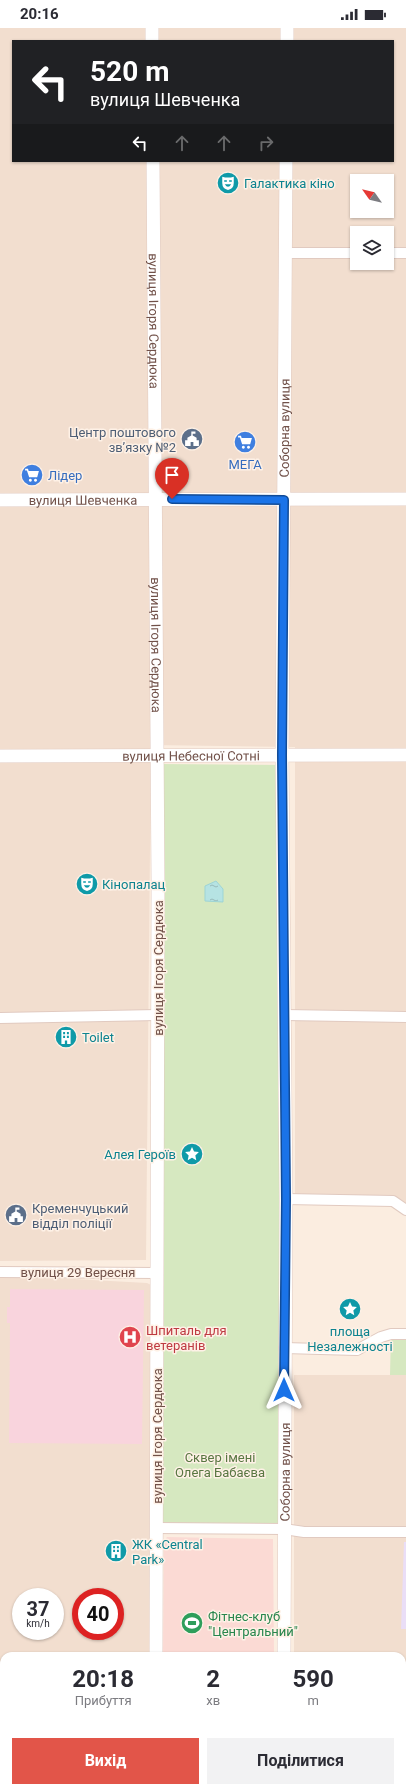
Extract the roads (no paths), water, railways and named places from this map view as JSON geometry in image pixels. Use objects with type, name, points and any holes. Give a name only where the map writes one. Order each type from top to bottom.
[{"type":"street","points":[[152,28],[152,40]]},
{"type":"street","points":[[287,28],[287,40]]},
{"type":"street","name":"вулиця Ігоря Сердюка","points":[[153,162],[158,1015],[156,1652]]},
{"type":"street","name":"Соборна вулиця","points":[[284,1652],[284,1348],[286,1199],[282,755],[286,162]]},
{"type":"street","points":[[286,253],[350,253]]},
{"type":"street","points":[[394,253],[406,253]]},
{"type":"street","name":"вулиця Шевченка","points":[[0,500],[406,500]]},
{"type":"street","name":"вулиця Небесної Сотні","points":[[0,756],[406,755]]},
{"type":"street","points":[[285,1014],[406,1017]]},
{"type":"street","points":[[0,1018],[158,1015]]},
{"type":"street","points":[[286,1199],[393,1201],[406,1210]]},
{"type":"street","name":"вулиця 29 Вересня","points":[[0,1272],[157,1272]]},
{"type":"street","points":[[284,1348],[357,1350],[381,1337],[391,1334],[406,1334]]},
{"type":"street","points":[[156,1528],[284,1529],[304,1532],[406,1532]]},
{"type":"water","points":[[216,881],[223,889],[223,902],[205,901],[205,886]]},
{"type":"place","name":"Галактика кіно","points":[[228,183]]},
{"type":"place","name":"Центр поштового зв’язку №2","points":[[192,439]]},
{"type":"place","name":"МЕГА","points":[[245,442]]},
{"type":"place","name":"Лідер","points":[[32,475]]},
{"type":"place","name":"Кінопалац","points":[[87,884]]},
{"type":"place","name":"Toilet","points":[[66,1037]]},
{"type":"place","name":"Алея Героїв","points":[[192,1154]]},
{"type":"place","name":"Кременчуцький відділ поліції","points":[[16,1215]]},
{"type":"place","name":"площа Незалежності","points":[[350,1309]]},
{"type":"place","name":"Шпиталь для ветеранів","points":[[130,1337]]},
{"type":"place","name":"ЖК «Central Park»","points":[[116,1551]]},
{"type":"place","name":"Фітнес-клуб \"Центральний\"","points":[[192,1623]]},
{"type":"park label","name":"Сквер імені Олега Бабаєва","points":[[220,1464]]}]
